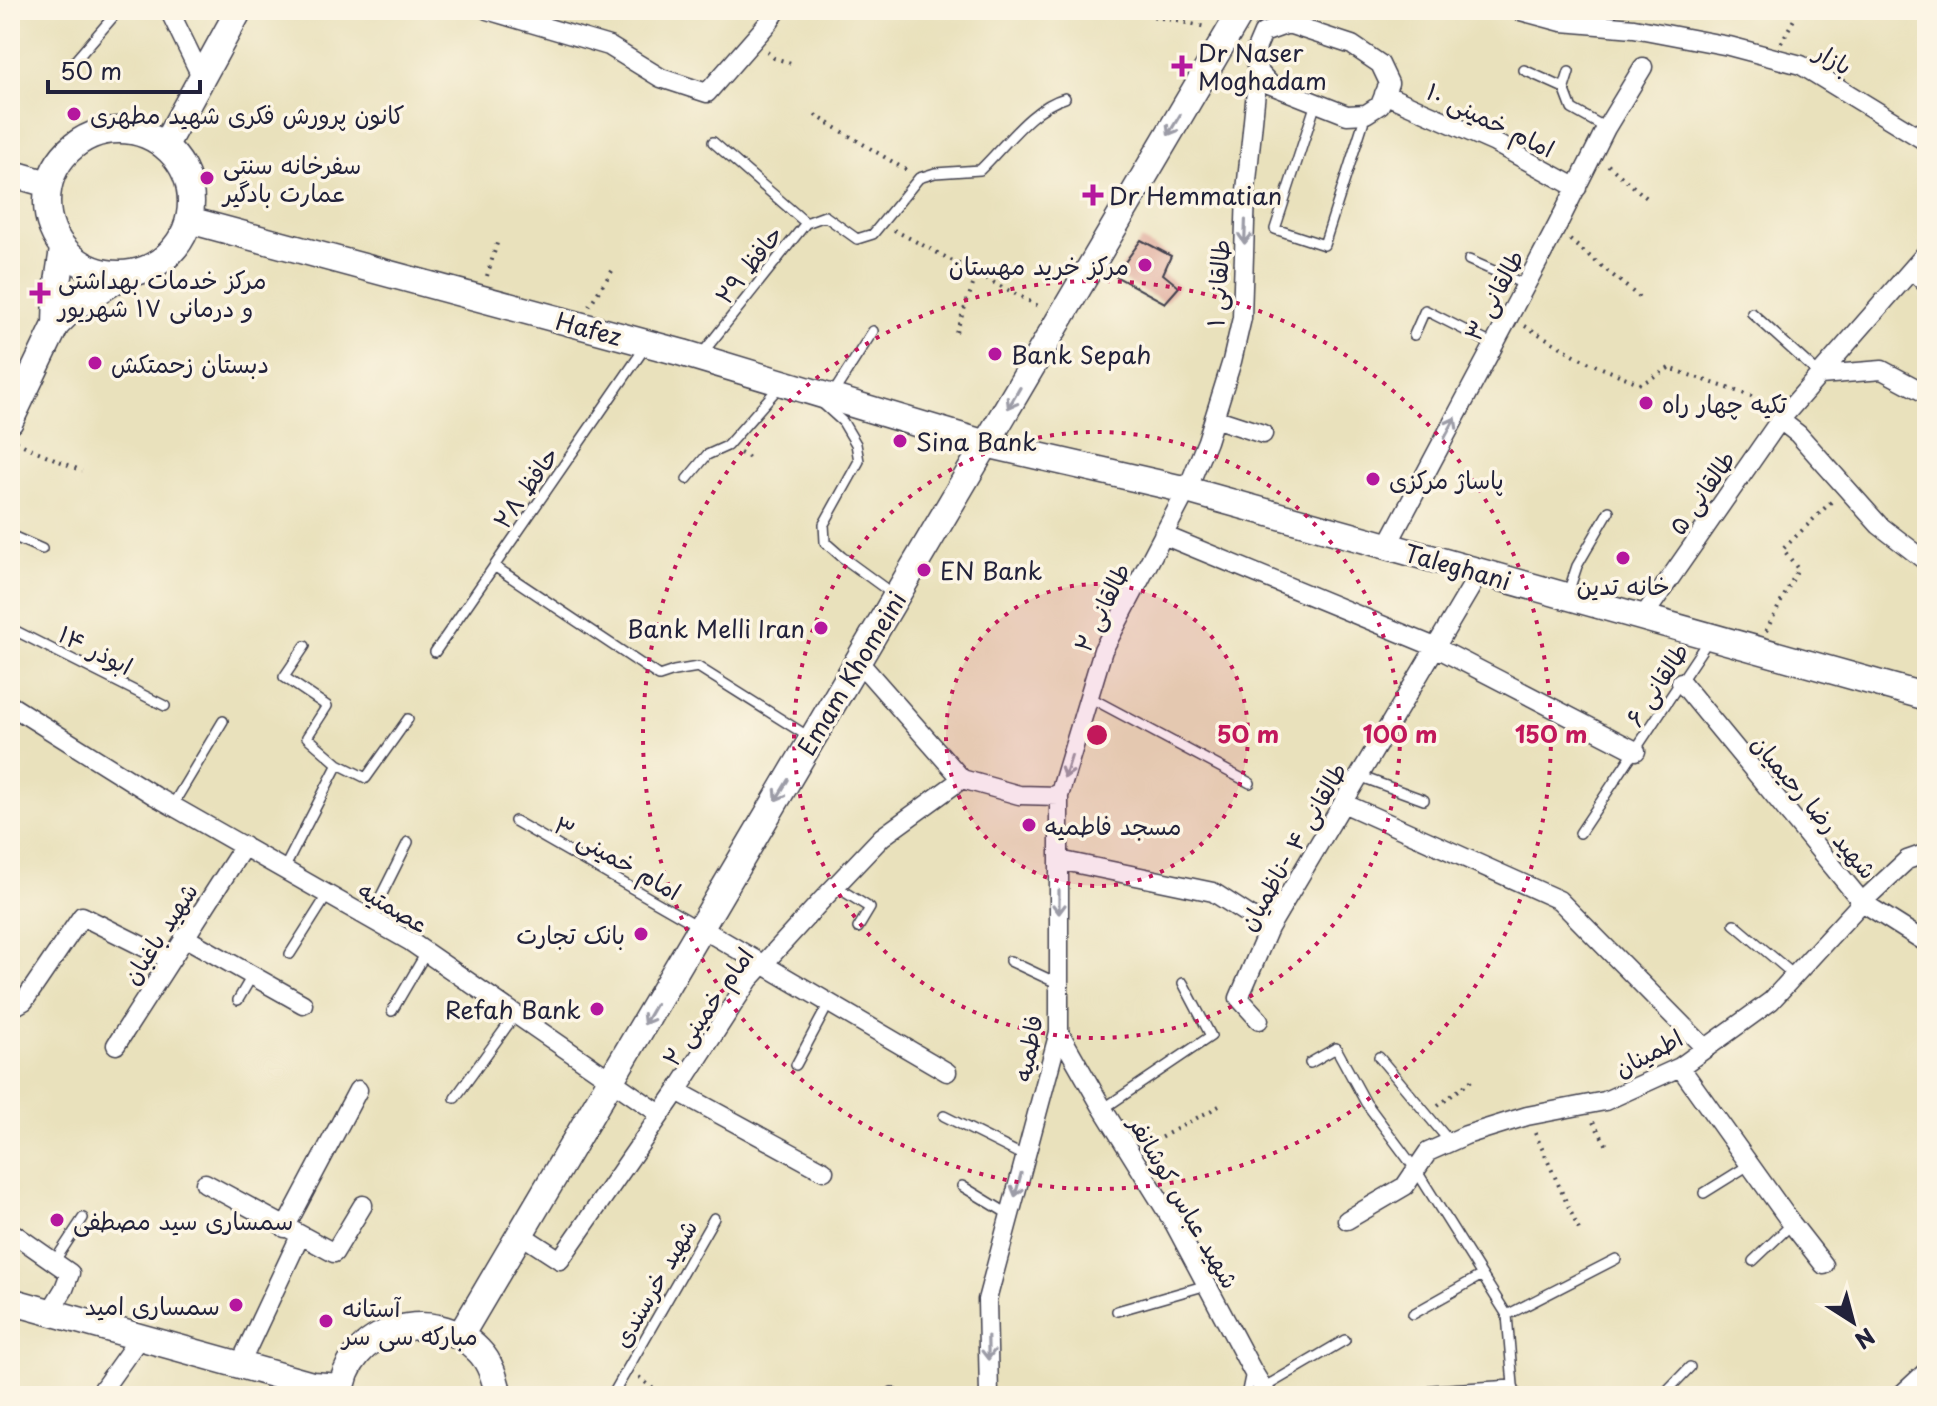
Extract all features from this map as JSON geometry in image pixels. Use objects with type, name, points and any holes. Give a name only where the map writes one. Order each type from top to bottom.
[{"type":"main road","points":[[165,145],[239,10]]},
{"type":"main road","name":"Emam Khomeini","points":[[460,1336],[1236,21]]},
{"type":"main road","points":[[114,130],[137,132],[165,145],[186,176],[191,198],[189,220],[180,241],[165,258],[145,270],[123,275],[101,273],[80,264],[63,249],[51,229],[46,207],[48,184],[57,164],[72,147],[92,135],[114,130]]},
{"type":"main road","points":[[10,173],[48,184]]},
{"type":"main road","name":"Hafez","points":[[189,220],[699,358],[986,444]]},
{"type":"main road","points":[[56,325],[63,249]]},
{"type":"main road","points":[[10,421],[56,325],[74,307],[123,275]]},
{"type":"main road","name":"Taleghani","points":[[986,444],[1187,490],[1927,697]]},
{"type":"main road","points":[[10,1301],[239,1366],[309,1390],[341,1392],[351,1364],[367,1345],[388,1331],[412,1325],[437,1327],[460,1336],[480,1352],[493,1373],[499,1396]]},
{"type":"street","points":[[169,10],[202,78]]},
{"type":"street","points":[[487,10],[609,46],[661,78],[707,93],[777,10]]},
{"type":"street","name":"بازار","points":[[1517,10],[1562,22],[1634,28],[1729,46],[1801,65],[1927,142]]},
{"type":"street","name":"طالقانی ۱","points":[[1187,490],[1207,441],[1242,318],[1246,191],[1258,71],[1254,54],[1263,33],[1288,24],[1352,45],[1380,64],[1389,83],[1384,94]]},
{"type":"street","name":"طالقانی ۳","points":[[1387,546],[1606,128],[1643,67]]},
{"type":"street","points":[[1258,71],[1271,85],[1347,115],[1366,114],[1380,105],[1384,94]]},
{"type":"street","name":"امام خمینی ۱۰","points":[[1384,94],[1495,143],[1577,188]]},
{"type":"street","name":"طالقانی ۵","points":[[1643,617],[1780,420],[1927,252]]},
{"type":"street","points":[[1820,375],[1882,370],[1927,394]]},
{"type":"street","points":[[1214,418],[1263,434]]},
{"type":"street","points":[[1780,420],[1798,434],[1879,525],[1927,562]]},
{"type":"street","name":"طالقانی ۲","points":[[1059,796],[1103,650],[1187,490]]},
{"type":"street","points":[[1163,535],[1435,647],[1636,751]]},
{"type":"street","name":"طالقانی ۴ -ناظمیان","points":[[1259,1020],[1239,998],[1269,928],[1480,572]]},
{"type":"street","points":[[858,661],[962,779],[1019,795],[1059,796]]},
{"type":"street","name":"شهید رضا رحیمیان","points":[[1681,682],[1862,902],[1927,943]]},
{"type":"street","name":"عصمتیه","points":[[10,705],[163,801],[426,953],[660,1114]]},
{"type":"street","name":"امام خمینی ۲","points":[[520,1234],[560,1260],[677,1091],[749,980],[882,837],[962,779]]},
{"type":"street","name":"فاطمیه","points":[[989,1396],[987,1300],[1059,1032],[1059,796]]},
{"type":"street","points":[[1343,803],[1559,900],[1705,1048]]},
{"type":"street","name":"شهید باغبان","points":[[116,1045],[244,846]]},
{"type":"street","name":"اطمینان","points":[[1347,1220],[1405,1186],[1428,1152],[1527,1116],[1605,1101],[1680,1067],[1771,1001],[1862,902],[1907,860],[1927,853]]},
{"type":"street","points":[[1059,860],[1213,892],[1269,928]]},
{"type":"street","points":[[10,1009],[24,1001],[82,916],[170,960]]},
{"type":"street","points":[[701,928],[947,1072]]},
{"type":"street","points":[[184,937],[303,1004]]},
{"type":"street","name":"شهید عباس کوشانفر","points":[[1059,1032],[1175,1225],[1252,1370],[1259,1393]]},
{"type":"street","points":[[1680,1067],[1824,1265]]},
{"type":"street","points":[[239,1366],[293,1232],[358,1090]]},
{"type":"street","points":[[677,1091],[824,1171]]},
{"type":"street","points":[[205,1183],[334,1253],[363,1205]]},
{"type":"street","points":[[10,1231],[70,1273],[50,1312]]},
{"type":"street","points":[[98,1396],[140,1337]]},
{"type":"street","points":[[1900,1396],[1927,1371]]},
{"type":"lane","points":[[74,62],[119,10]]},
{"type":"lane","points":[[1524,70],[1564,88]]},
{"type":"lane","points":[[1569,72],[1564,88],[1572,109],[1606,128]]},
{"type":"lane","points":[[881,224],[919,178],[935,173],[980,170],[1031,118],[1050,102],[1065,98]]},
{"type":"lane","points":[[1316,103],[1275,229],[1324,245],[1366,114]]},
{"type":"lane","points":[[713,142],[806,223]]},
{"type":"lane","name":"حافظ ۲۹","points":[[699,358],[806,223],[825,216],[857,239],[873,234],[881,224]]},
{"type":"lane","points":[[1469,260],[1526,285]]},
{"type":"lane","points":[[1909,273],[1927,291]]},
{"type":"lane","points":[[1414,335],[1425,310],[1494,345]]},
{"type":"lane","points":[[1752,313],[1820,375]]},
{"type":"lane","points":[[687,479],[707,455],[727,446],[807,390],[873,331]]},
{"type":"lane","name":"حافظ ۲۸","points":[[435,652],[648,344]]},
{"type":"lane","points":[[807,390],[843,422],[856,444],[859,461],[824,524],[825,542],[897,596]]},
{"type":"lane","points":[[1567,596],[1577,566],[1609,511]]},
{"type":"lane","points":[[10,535],[42,549]]},
{"type":"lane","points":[[494,566],[659,676],[698,667],[812,739]]},
{"type":"lane","name":"ابوذر ۱۴","points":[[10,628],[165,706]]},
{"type":"lane","name":"طالقانی ۶","points":[[1580,833],[1711,636]]},
{"type":"lane","points":[[305,646],[284,677],[327,706],[307,737],[338,764],[366,778],[408,719]]},
{"type":"lane","points":[[1089,697],[1250,783]]},
{"type":"lane","points":[[163,801],[223,721]]},
{"type":"lane","points":[[284,869],[338,764]]},
{"type":"lane","points":[[1359,776],[1424,800]]},
{"type":"lane","name":"امام خمینی ۳","points":[[515,821],[701,928]]},
{"type":"lane","points":[[370,918],[408,842]]},
{"type":"lane","points":[[835,886],[870,908],[858,928]]},
{"type":"lane","points":[[290,954],[328,894]]},
{"type":"lane","points":[[1734,924],[1794,975]]},
{"type":"lane","points":[[392,1011],[426,953]]},
{"type":"lane","points":[[1010,961],[1059,984]]},
{"type":"lane","points":[[238,1000],[252,976]]},
{"type":"lane","points":[[1103,1109],[1211,1036],[1183,983]]},
{"type":"lane","points":[[796,1065],[829,1003]]},
{"type":"lane","points":[[455,1098],[515,1015]]},
{"type":"lane","points":[[1310,1063],[1336,1048],[1366,1103],[1416,1170],[1507,1315],[1516,1396]]},
{"type":"lane","points":[[1379,1057],[1450,1142]]},
{"type":"lane","points":[[944,1116],[1026,1157]]},
{"type":"lane","points":[[1704,1193],[1749,1165]]},
{"type":"lane","points":[[962,1186],[1010,1215]]},
{"type":"lane","points":[[54,1262],[83,1218]]},
{"type":"lane","name":"شهید خرسندی","points":[[612,1396],[714,1218]]},
{"type":"lane","points":[[1753,1261],[1792,1224]]},
{"type":"lane","points":[[1507,1315],[1616,1259]]},
{"type":"lane","points":[[1413,1314],[1482,1275]]},
{"type":"lane","points":[[1117,1311],[1207,1285]]},
{"type":"lane","points":[[1259,1393],[1345,1340]]},
{"type":"lane","points":[[1662,1396],[1690,1367]]},
{"type":"lane","points":[[1432,1390],[1513,1385]]},
{"type":"path","points":[[1122,10],[1236,21]]},
{"type":"path","points":[[1773,57],[1799,10]]},
{"type":"path","points":[[754,40],[774,58],[791,63]]},
{"type":"path","points":[[815,115],[919,178]]},
{"type":"path","points":[[1594,153],[1648,199]]},
{"type":"path","points":[[881,224],[1061,318]]},
{"type":"path","points":[[1556,228],[1639,297]]},
{"type":"path","points":[[481,299],[498,240]]},
{"type":"path","points":[[577,325],[614,268]]},
{"type":"path","points":[[956,332],[977,274]]},
{"type":"path","points":[[1509,317],[1585,361],[1641,384],[1669,368],[1751,396],[1780,420]]},
{"type":"path","points":[[10,439],[82,471]]},
{"type":"path","points":[[1757,649],[1798,569],[1783,549],[1846,488]]},
{"type":"path","points":[[1427,1115],[1472,1080]]},
{"type":"path","points":[[1130,1153],[1219,1106]]},
{"type":"path","points":[[1583,1106],[1609,1149]]},
{"type":"path","points":[[1527,1116],[1579,1230]]},
{"type":"path","points":[[628,1368],[656,1391]]},
{"type":"building","name":"مرکز خرید مهستان","points":[[1141,240],[1171,256],[1163,274],[1179,287],[1165,303],[1115,276]]},
{"type":"place","name":"Dr Naser Moghadam","points":[[1182,66]]},
{"type":"place","name":"کانون پرورش فکری شهید مطهری","points":[[74,114]]},
{"type":"place","name":"سفرخانه سنتی عمارت بادگیر","points":[[207,178]]},
{"type":"place","name":"Dr Hemmatian","points":[[1093,195]]},
{"type":"place","name":"مرکز خرید مهستان","points":[[1145,265]]},
{"type":"place","name":"مرکز خدمات بهداشتی و درمانی ۱۷ شهریور","points":[[40,293]]},
{"type":"place","name":"Bank Sepah","points":[[995,354]]},
{"type":"place","name":"دبستان زحمتکش","points":[[95,363]]},
{"type":"place","name":"تکیه چهار راه","points":[[1646,403]]},
{"type":"place","name":"Sina Bank","points":[[900,441]]},
{"type":"place","name":"پاساژ مرکزی","points":[[1373,479]]},
{"type":"place","name":"خانه تدین","points":[[1623,558]]},
{"type":"place","name":"EN Bank","points":[[924,570]]},
{"type":"place","name":"Bank Melli Iran","points":[[821,628]]},
{"type":"place","name":"مسجد فاطمیه","points":[[1029,825]]},
{"type":"place","name":"بانک تجارت","points":[[641,934]]},
{"type":"place","name":"Refah Bank","points":[[597,1009]]},
{"type":"place","name":"سمساری سید مصطفی","points":[[57,1220]]},
{"type":"place","name":"سمساری امید","points":[[236,1305]]},
{"type":"place","name":"آستانه مبارکه سی سر","points":[[326,1321]]}]
